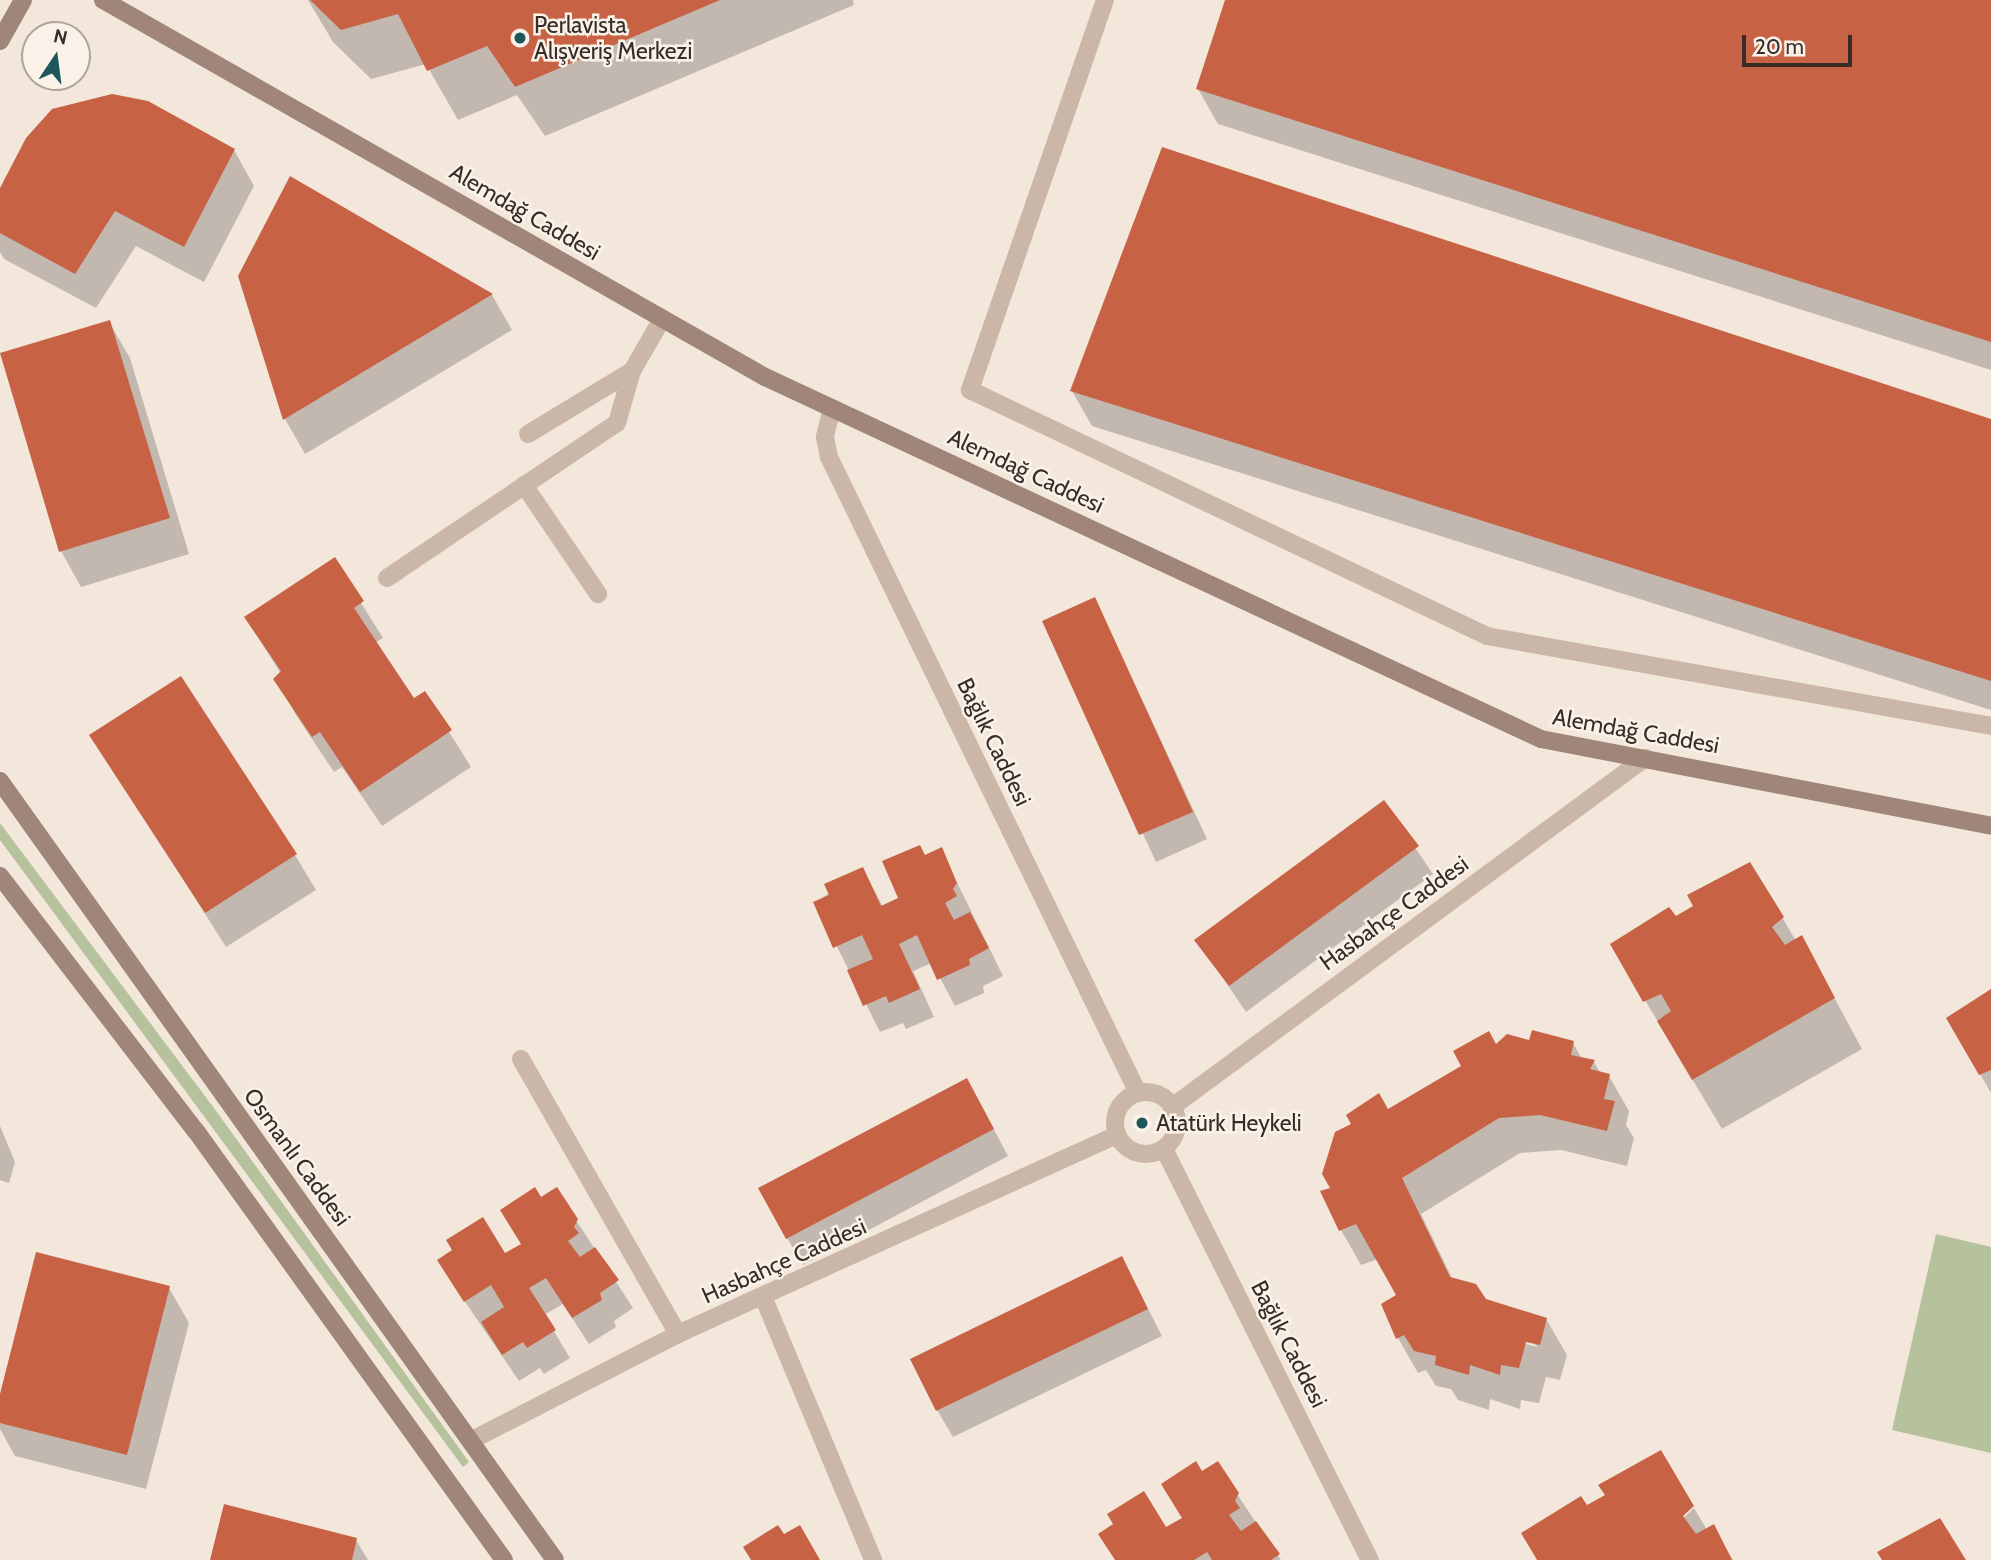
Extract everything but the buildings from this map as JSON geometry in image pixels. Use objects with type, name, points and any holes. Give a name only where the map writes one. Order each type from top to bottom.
[{"type":"main road","points":[[0,41],[23,0]]},
{"type":"main road","name":"Alemdağ Caddesi","points":[[103,0],[765,377],[1541,739],[1991,826]]},
{"type":"main road","name":"Osmanlı Caddesi","points":[[0,781],[555,1560]]},
{"type":"main road","points":[[0,876],[196,1131],[504,1560]]},
{"type":"street","points":[[1105,0],[970,390],[1487,636],[1991,726]]},
{"type":"street","points":[[387,578],[617,423],[632,371],[662,319]]},
{"type":"street","points":[[528,434],[632,371]]},
{"type":"street","name":"Bağlık Caddesi","points":[[832,408],[825,437],[829,457],[1138,1093]]},
{"type":"street","points":[[524,485],[598,594]]},
{"type":"street","name":"Hasbahçe Caddesi","points":[[1172,1107],[1645,758]]},
{"type":"street","points":[[520,1059],[678,1334]]},
{"type":"street","points":[[1138,1093],[1158,1094],[1172,1107],[1177,1126],[1164,1149],[1137,1154],[1117,1135],[1116,1114],[1129,1097],[1138,1093]]},
{"type":"street","name":"Hasbahçe Caddesi","points":[[474,1439],[678,1334],[764,1299],[1117,1135]]},
{"type":"street","name":"Bağlık Caddesi","points":[[1164,1149],[1370,1560]]},
{"type":"street","points":[[764,1299],[873,1560]]},
{"type":"green space","points":[[0,823],[214,1108],[469,1462],[463,1467],[0,840]]},
{"type":"green space","points":[[1936,1234],[1991,1247],[1991,1453],[1892,1430]]},
{"type":"place","name":"Perlavista Alışveriş Merkezi","points":[[520,38]]},
{"type":"place","name":"Atatürk Heykeli","points":[[1142,1123]]}]
